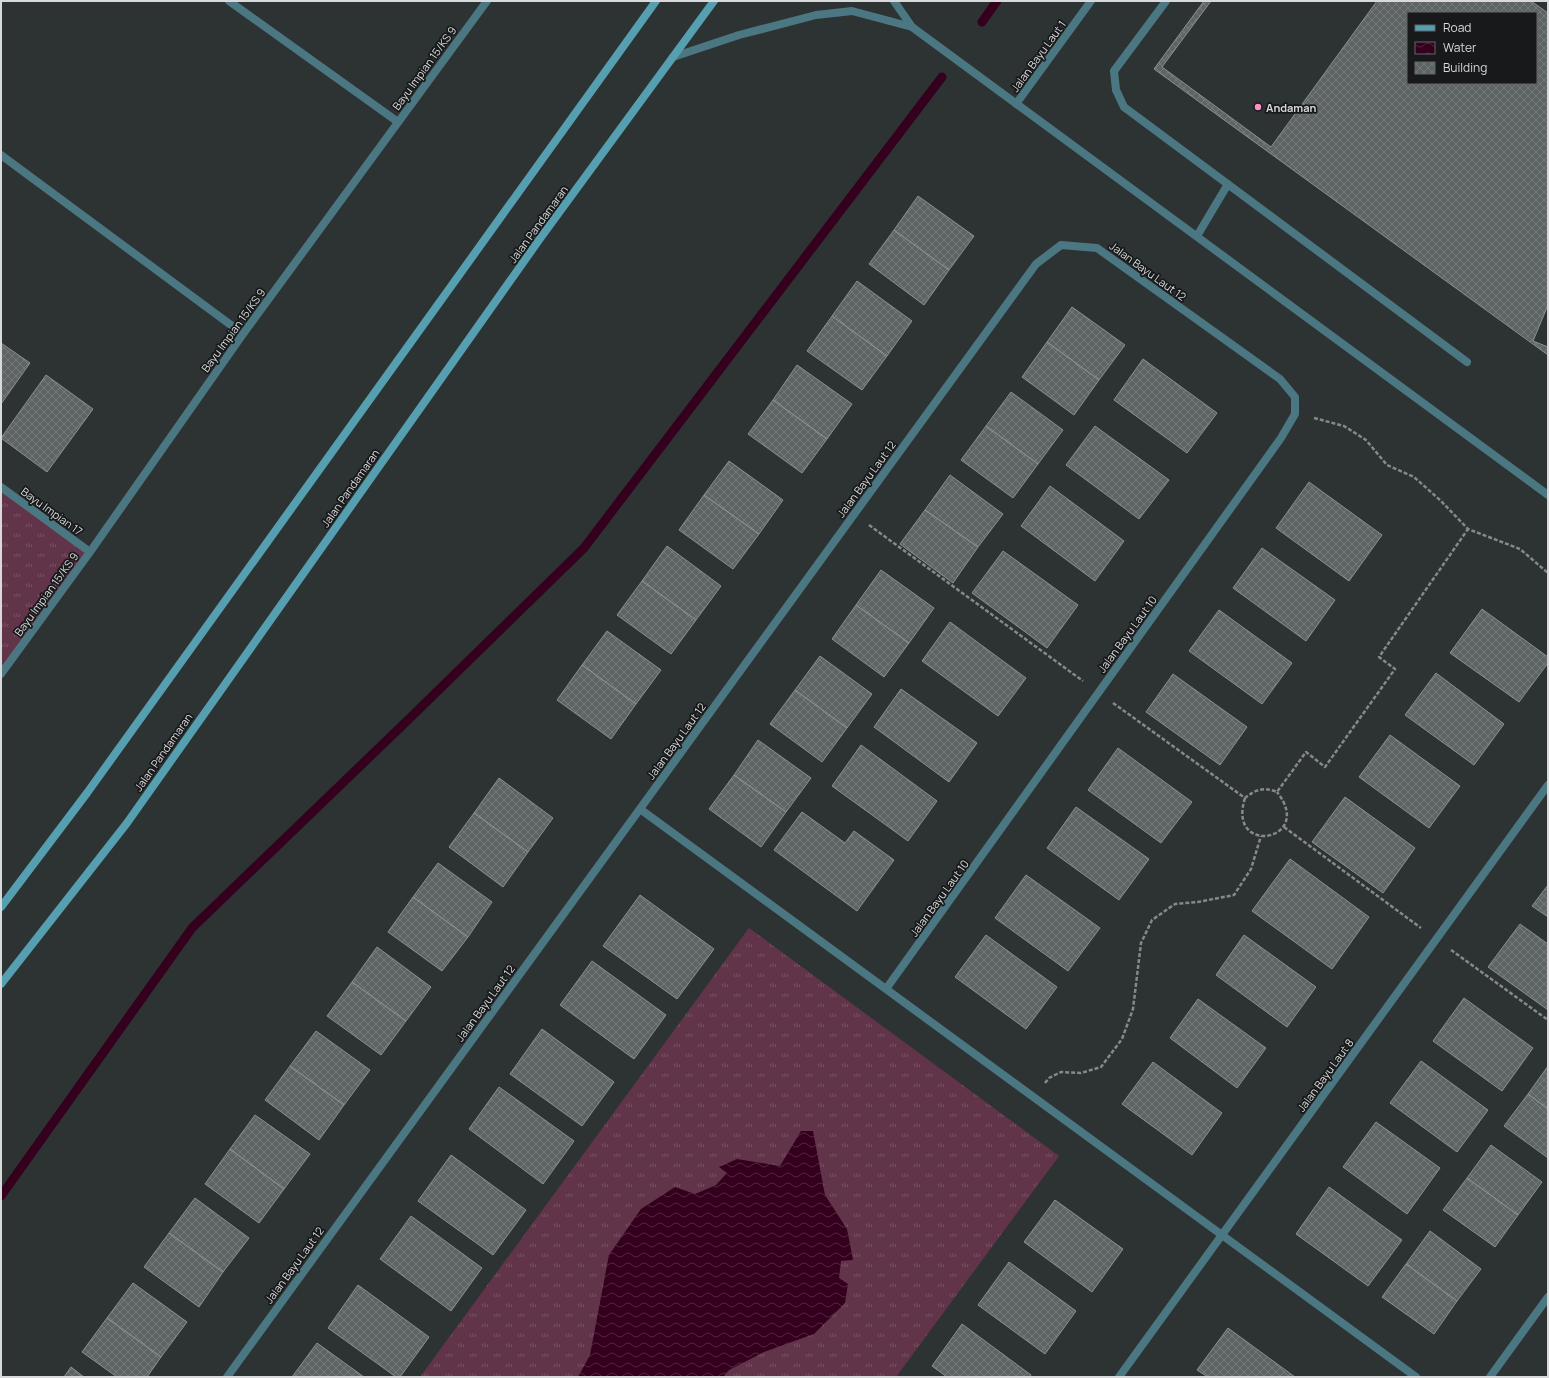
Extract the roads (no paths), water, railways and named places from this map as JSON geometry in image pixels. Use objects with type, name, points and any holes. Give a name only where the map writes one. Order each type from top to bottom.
[{"type":"main road","points":[[1,907],[87,793],[656,1]]},
{"type":"main road","name":"Jalan Pandamaran","points":[[1,984],[127,823],[539,240],[714,1]]},
{"type":"street","points":[[229,1],[398,122]]},
{"type":"street","name":"Bayu Impian 15/KS 9","points":[[1,674],[90,552],[243,334],[487,1]]},
{"type":"street","points":[[894,1],[912,27],[1548,495]]},
{"type":"street","name":"Jalan Bayu Laut 1","points":[[1016,104],[1091,1]]},
{"type":"street","points":[[1166,1],[1114,71],[1116,90],[1124,107],[1467,362]]},
{"type":"street","points":[[673,57],[739,35],[816,15],[852,12],[912,27]]},
{"type":"street","points":[[1,155],[243,334]]},
{"type":"street","points":[[1197,236],[1228,184]]},
{"type":"street","name":"Jalan Bayu Laut 12","points":[[227,1377],[1036,264],[1061,245],[1097,248],[1280,379],[1295,397],[1294,414]]},
{"type":"street","name":"Jalan Bayu Laut 10","points":[[886,989],[1281,438],[1294,414]]},
{"type":"street","name":"Bayu Impian 17","points":[[1,487],[90,552]]},
{"type":"street","name":"Jalan Bayu Laut 8","points":[[1119,1377],[1548,785]]},
{"type":"street","points":[[640,809],[1416,1377]]},
{"type":"street","points":[[1490,1377],[1548,1297]]},
{"type":"water","points":[[801,1131],[813,1131],[825,1195],[847,1229],[853,1260],[841,1261],[839,1278],[848,1284],[845,1303],[814,1334],[764,1352],[729,1370],[723,1377],[578,1377],[590,1355],[609,1255],[641,1209],[675,1187],[695,1194],[716,1185],[727,1173],[719,1167],[737,1159],[780,1166]]},
{"type":"waterway","points":[[982,22],[997,1]]},
{"type":"waterway","points":[[1,1196],[192,928],[584,548],[942,77]]},
{"type":"place","name":"Andaman","points":[[1258,107]]}]
